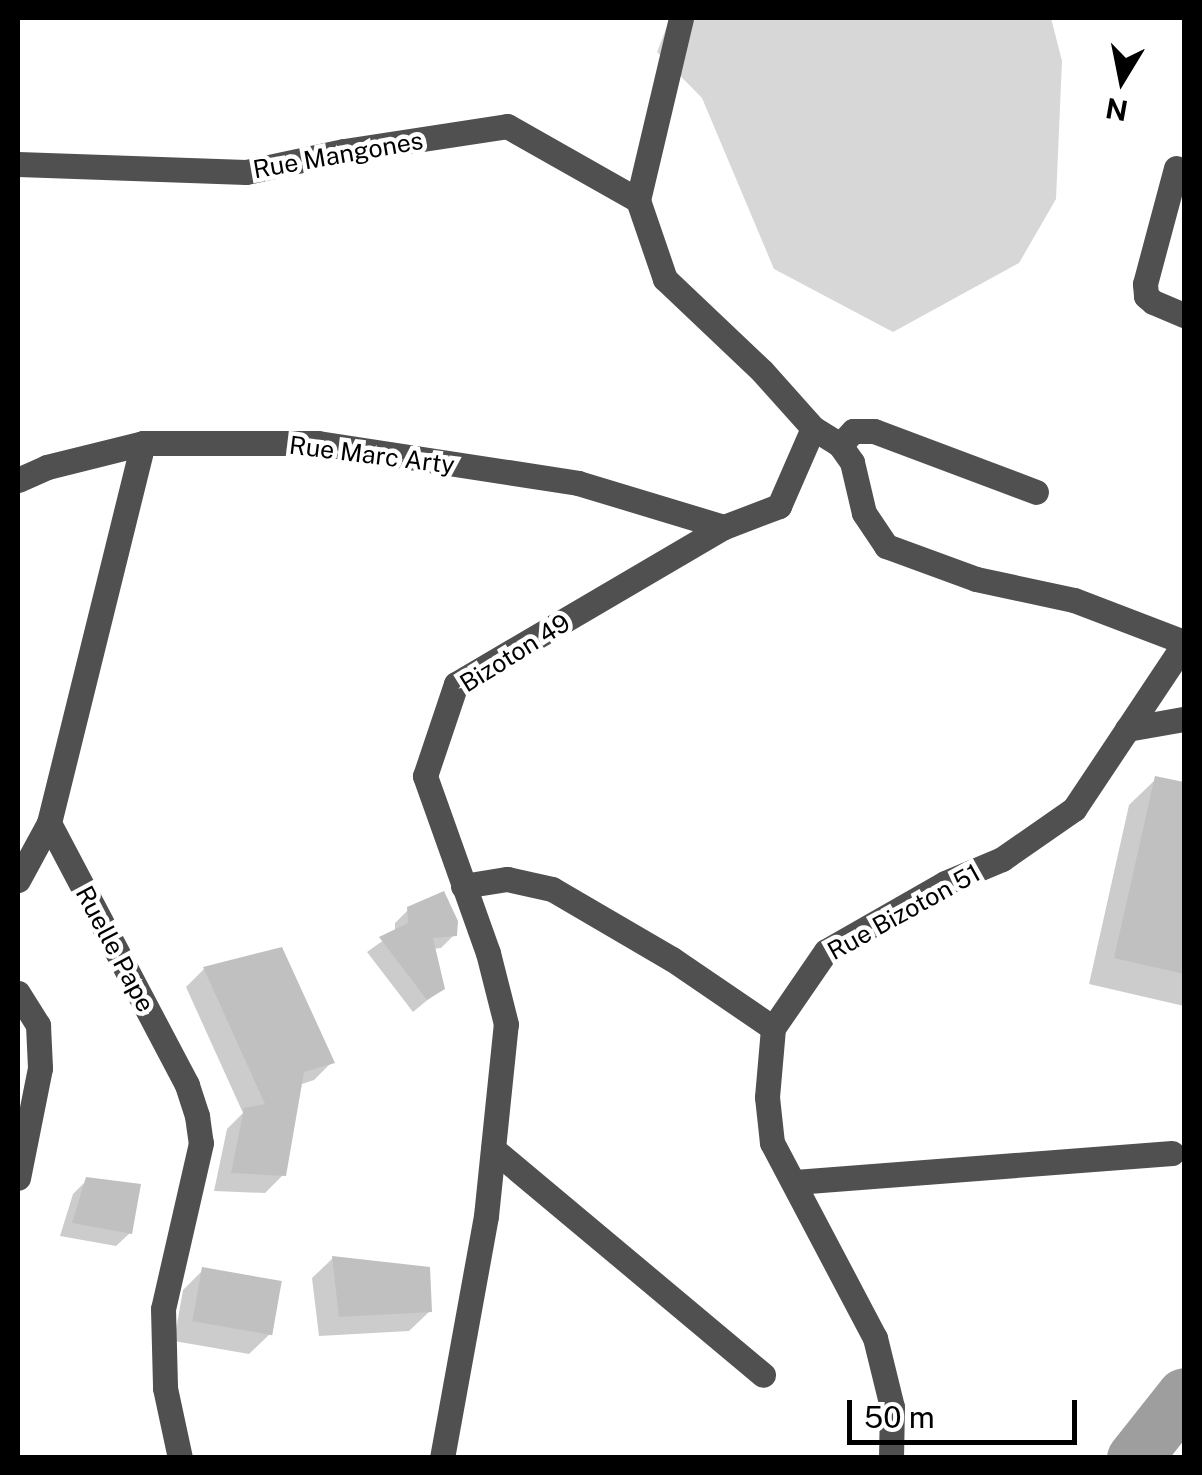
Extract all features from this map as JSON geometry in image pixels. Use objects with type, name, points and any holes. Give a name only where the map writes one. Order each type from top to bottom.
[{"type":"street","points":[[680,18],[638,200],[665,279],[762,371],[812,428],[840,446],[852,462],[864,513],[886,546],[976,578],[1074,600],[1184,643]]},
{"type":"street","name":"Rue Mangones","points":[[18,164],[246,172],[344,151],[507,126],[638,200]]},
{"type":"street","points":[[1176,168],[1146,296],[1184,315]]},
{"type":"street","name":"Bizoton 49","points":[[442,1458],[486,1216],[506,1024],[488,953],[425,776],[456,684],[724,528],[779,506],[812,428]]},
{"type":"street","points":[[840,446],[853,431],[874,431],[1036,492]]},
{"type":"street","name":"Rue Marc Arty","points":[[18,480],[47,467],[143,444],[318,443],[578,483],[724,528]]},
{"type":"street","points":[[18,880],[48,823],[143,444]]},
{"type":"street","name":"Rue Bizoton 51","points":[[891,1458],[892,1407],[874,1338],[772,1143],[767,1097],[773,1028],[826,950],[946,883],[1002,859],[1074,809],[1184,643]]},
{"type":"street","points":[[1127,729],[1184,718]]},
{"type":"street","name":"Ruelle Pape","points":[[48,823],[187,1085],[197,1116],[201,1143],[163,1309],[164,1388],[180,1458]]},
{"type":"street","points":[[463,886],[506,879],[552,889],[672,959],[773,1028]]},
{"type":"street","points":[[18,992],[38,1025],[40,1068],[18,1178]]},
{"type":"street","points":[[493,1149],[763,1374]]},
{"type":"street","points":[[795,1182],[1172,1153]]},
{"type":"shaded area","points":[[670,18],[1051,18],[1062,61],[1056,199],[1019,263],[893,332],[774,269],[702,98],[657,52]]},
{"type":"building","points":[[1155,776],[1184,782],[1184,974],[1114,958]]},
{"type":"building","points":[[444,891],[458,921],[457,936],[433,938],[445,989],[427,1000],[379,937],[408,923],[407,907]]},
{"type":"building","points":[[282,947],[335,1063],[304,1072],[286,1176],[231,1173],[244,1108],[265,1104],[203,967]]},
{"type":"building","points":[[86,1177],[141,1184],[132,1234],[72,1223]]},
{"type":"building","points":[[332,1256],[430,1267],[432,1312],[339,1317]]},
{"type":"building","points":[[202,1267],[282,1281],[272,1335],[192,1321]]},
{"type":"waterway","points":[[1134,1458],[1184,1395]]}]
